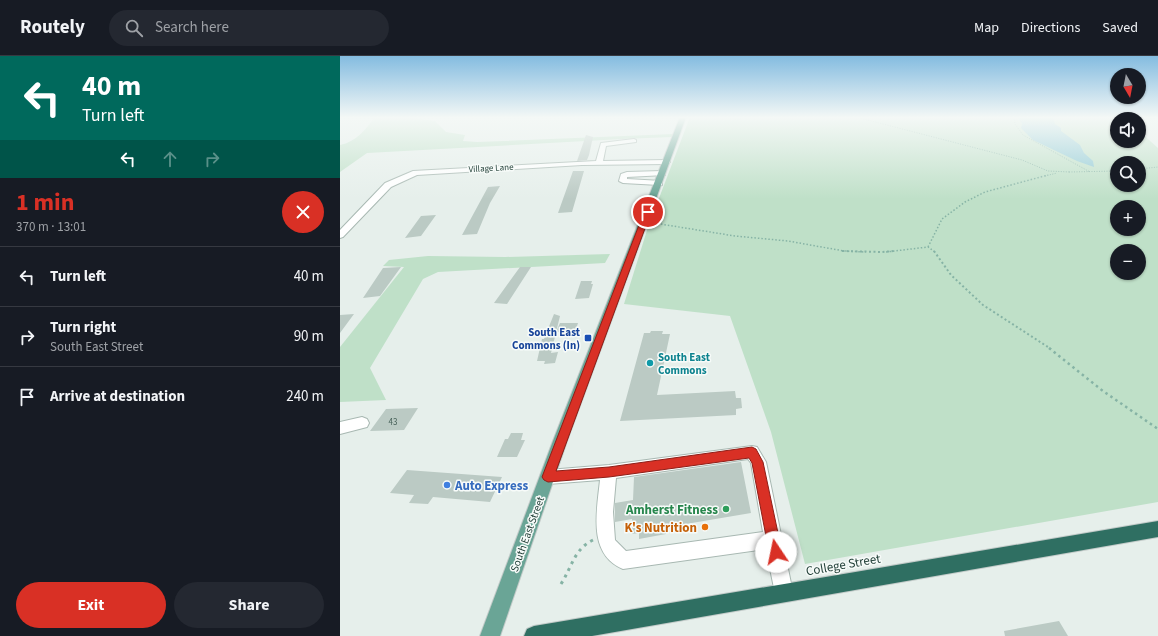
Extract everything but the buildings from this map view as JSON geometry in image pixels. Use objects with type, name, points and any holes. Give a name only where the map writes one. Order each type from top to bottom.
[{"type":"highway","name":"College Street","points":[[534,636],[1158,529]]},
{"type":"main road","name":"South East Street","points":[[490,636],[548,477],[674,144]]},
{"type":"lane","points":[[599,162],[603,144]]},
{"type":"lane","name":"Village Lane","points":[[340,236],[388,185],[413,174],[431,171],[599,162],[667,162]]},
{"type":"lane","points":[[659,182],[623,181],[624,176],[627,174],[662,173]]},
{"type":"lane","points":[[340,428],[362,424]]},
{"type":"lane","points":[[548,477],[609,472],[752,452],[758,462],[784,593]]},
{"type":"lane","points":[[609,472],[605,512],[607,544],[623,560],[773,539]]},
{"type":"path","points":[[959,144],[1022,160],[1048,171],[1110,171]]},
{"type":"path","points":[[1041,144],[1091,172]]},
{"type":"path","points":[[1146,168],[1158,167]]},
{"type":"path","points":[[928,247],[942,220],[965,202],[986,192],[1026,180],[1057,173],[1070,172]]},
{"type":"path","points":[[643,223],[665,224],[735,236],[788,241],[844,251],[882,252],[928,247],[934,250],[951,275],[983,305],[1054,351],[1103,391],[1158,429]]},
{"type":"path","points":[[561,584],[566,578],[576,552],[586,543],[596,539]]},
{"type":"green space","points":[[530,144],[367,153],[340,172],[340,145]]},
{"type":"green space","points":[[680,144],[1110,144],[1110,148],[1146,148],[1146,144],[1154,144],[1158,148],[1158,502],[805,564],[771,432],[730,316],[624,304],[648,227]]},
{"type":"green space","points":[[610,254],[605,263],[438,272],[423,279],[370,368],[386,400],[340,402],[340,347],[404,267],[383,266],[389,260],[428,256],[505,257]]},
{"type":"water","points":[[1042,144],[1079,144],[1084,153],[1093,161],[1094,167],[1077,161]]},
{"type":"place","name":"South East Commons (In)","points":[[588,338]]},
{"type":"place","name":"South East Commons","points":[[650,363]]},
{"type":"place","name":"Auto Express","points":[[447,485]]},
{"type":"place","name":"Amherst Fitness","points":[[726,509]]},
{"type":"place","name":"K's Nutrition","points":[[705,527]]},
{"type":"route","points":[[648,212],[560,441],[548,477],[609,472],[752,452],[758,462],[776,552]]}]
